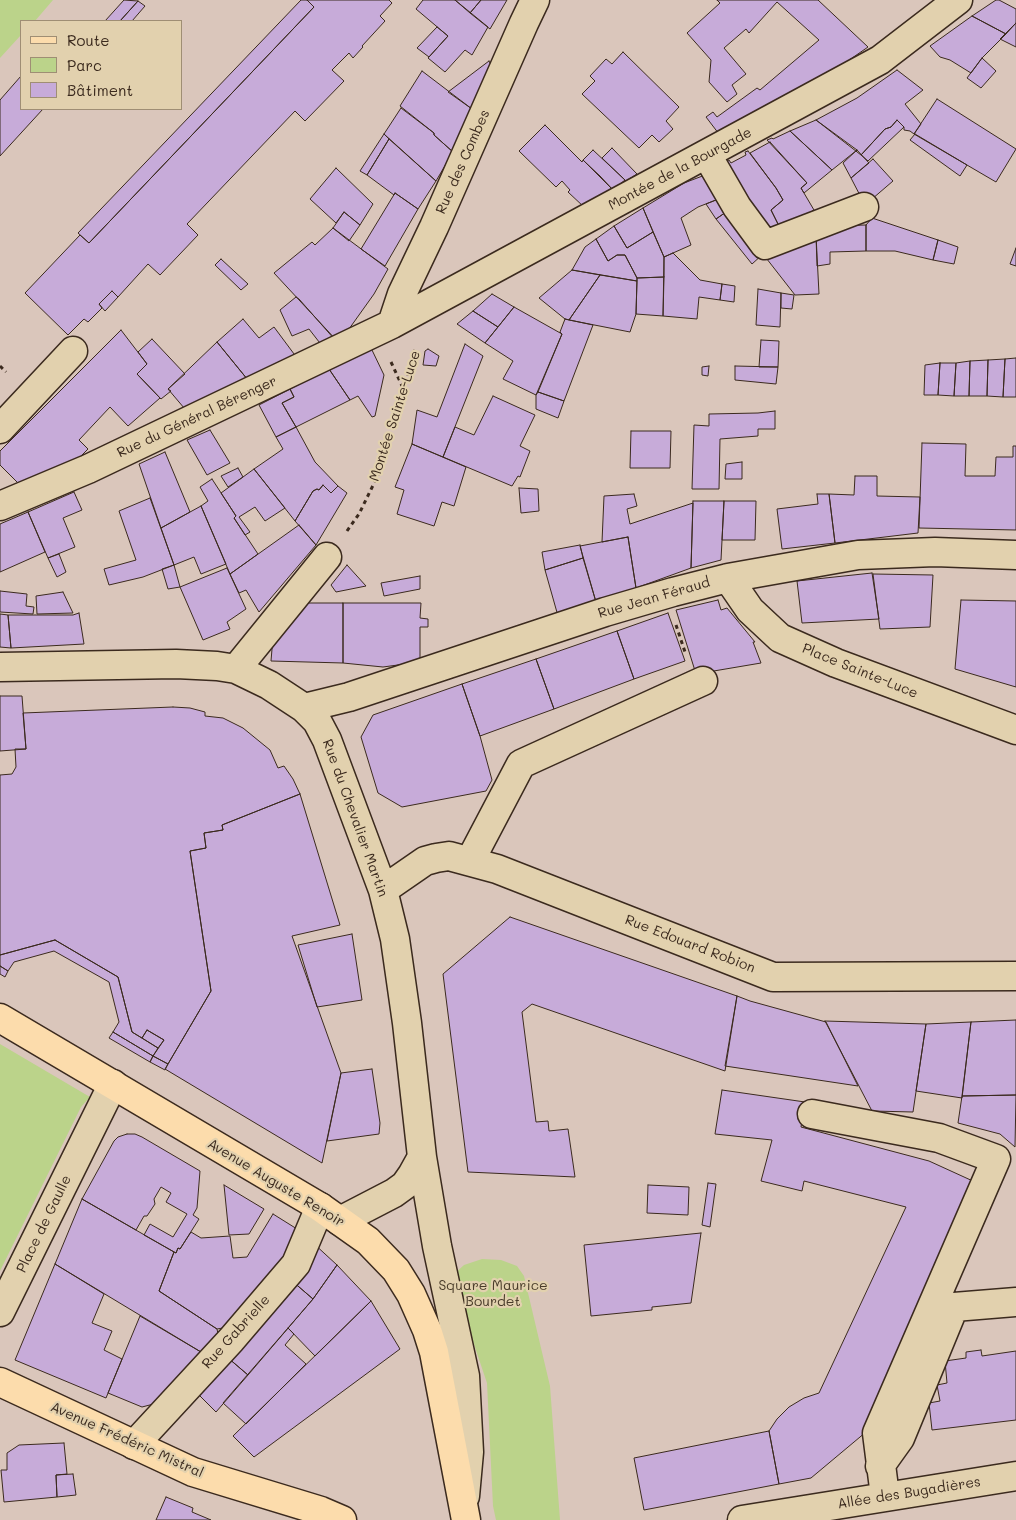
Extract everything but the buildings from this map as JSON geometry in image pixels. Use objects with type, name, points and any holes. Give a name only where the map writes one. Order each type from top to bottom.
[{"type":"main road","name":"Avenue Auguste Renoir","points":[[0,1018],[330,1214],[368,1241],[396,1270],[411,1294],[434,1352],[465,1514]]},
{"type":"main road","name":"Avenue Frédéric Mistral","points":[[0,1382],[194,1472],[320,1511],[342,1520]]},
{"type":"street","name":"Rue des Combes","points":[[392,324],[402,294],[434,227],[535,0]]},
{"type":"street","name":"Montée de la Bourgade","points":[[392,324],[880,60],[958,0]]},
{"type":"street","points":[[707,155],[737,207],[765,245],[864,207]]},
{"type":"street","name":"Rue du Général Bérenger","points":[[0,506],[88,469],[392,324]]},
{"type":"street","points":[[0,429],[73,351]]},
{"type":"street","name":"Rue Jean Féraud","points":[[304,708],[349,697],[605,612],[728,578],[858,556],[935,552],[1016,555]]},
{"type":"street","points":[[236,669],[327,557]]},
{"type":"street","name":"Place Sainte-Luce","points":[[728,578],[750,610],[780,638],[836,663],[1016,730]]},
{"type":"street","name":"Rue du Chevalier Martin","points":[[0,667],[200,664],[236,669],[269,685],[304,708],[317,721],[327,740],[383,890],[390,915],[402,986],[422,1157],[437,1246],[465,1376],[469,1452],[465,1514]]},
{"type":"street","points":[[470,861],[521,764],[699,682]]},
{"type":"street","name":"Rue Edouard Robion","points":[[383,890],[425,861],[449,856],[497,868],[773,977],[1016,976]]},
{"type":"street","name":"Place de Gaulle","points":[[0,1312],[113,1084]]},
{"type":"street","points":[[812,1114],[939,1138],[996,1160],[877,1433],[884,1496]]},
{"type":"street","points":[[330,1214],[394,1193],[405,1185],[422,1157]]},
{"type":"street","name":"Rue Gabrielle","points":[[134,1445],[231,1340],[296,1264],[330,1214]]},
{"type":"street","points":[[880,1466],[900,1438],[954,1307],[1016,1302]]},
{"type":"street","name":"Allée des Bugadières","points":[[743,1520],[1016,1476]]},
{"type":"path","name":"Montée Sainte-Luce","points":[[327,557],[359,514],[381,469],[411,361],[418,344]]},
{"type":"path","points":[[666,594],[699,682]]},
{"type":"green space","points":[[0,0],[53,0],[36,20],[20,20],[20,36],[0,58]]},
{"type":"green space","points":[[0,1044],[90,1097],[81,1107],[0,1271]]},
{"type":"green space","name":"Square Maurice Bourdet","points":[[482,1259],[501,1260],[517,1266],[524,1276],[550,1386],[560,1520],[496,1520],[493,1506],[487,1383],[457,1294],[453,1275],[464,1265]]}]
